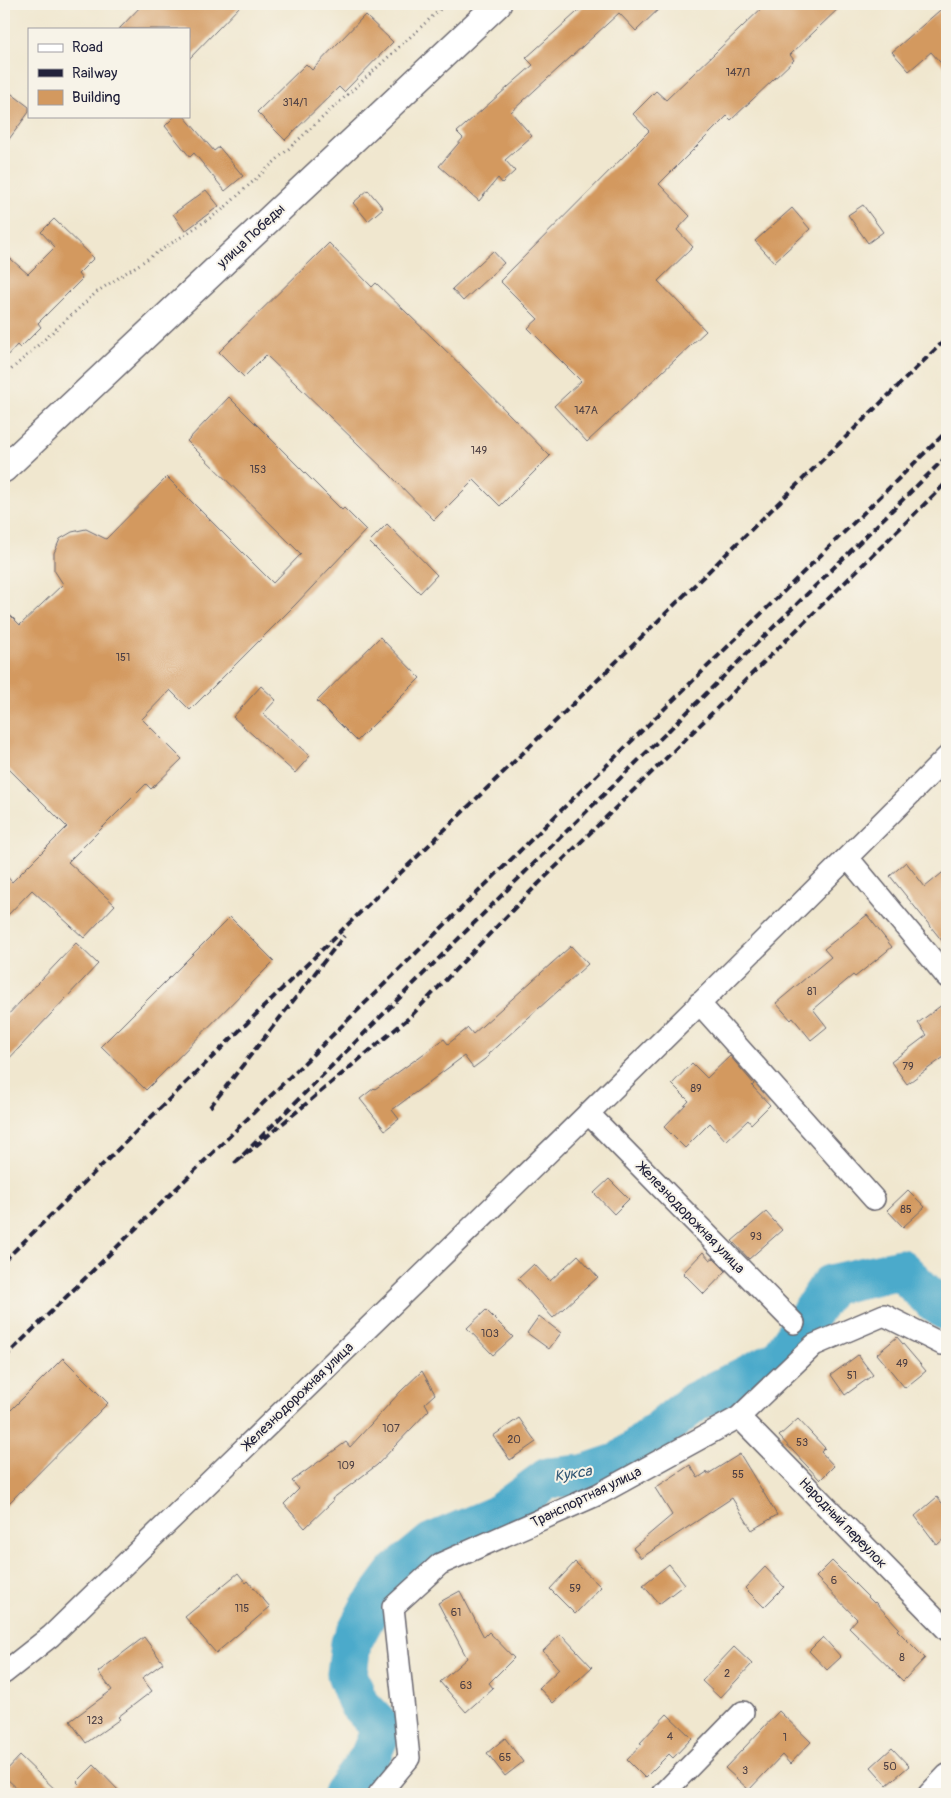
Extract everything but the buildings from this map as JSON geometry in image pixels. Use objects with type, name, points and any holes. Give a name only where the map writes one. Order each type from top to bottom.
[{"type":"street","name":"улица Победы","points":[[4,468],[498,4]]},
{"type":"street","name":"Железнодорожная улица","points":[[4,1674],[51,1636],[848,858],[947,757]]},
{"type":"street","points":[[848,858],[947,977]]},
{"type":"street","points":[[699,1003],[874,1199]]},
{"type":"street","name":"Железнодорожная улица","points":[[588,1113],[794,1323]]},
{"type":"street","name":"Транспортная улица","points":[[379,1794],[409,1758],[393,1608],[440,1564],[599,1494],[739,1417],[814,1345],[884,1315],[942,1344],[947,1342]]},
{"type":"street","name":"Народный переулок","points":[[739,1417],[947,1630]]},
{"type":"street","points":[[673,1791],[743,1712]]},
{"type":"street","points":[[928,1794],[947,1775]]},
{"type":"path","points":[[4,376],[98,291],[221,211],[446,4]]},
{"type":"waterway","name":"Кукса","points":[[343,1794],[369,1759],[382,1728],[358,1703],[347,1674],[351,1643],[368,1611],[397,1572],[432,1543],[498,1515],[548,1478],[583,1475],[619,1463],[695,1402],[780,1359],[830,1285],[900,1269],[934,1302],[947,1311]]},
{"type":"railway","points":[[4,1261],[947,338]]},
{"type":"railway","points":[[4,1358],[947,431]]},
{"type":"railway","points":[[947,456],[511,886],[234,1164],[410,1017],[528,894],[947,482]]},
{"type":"railway","points":[[210,1107],[344,936]]}]
